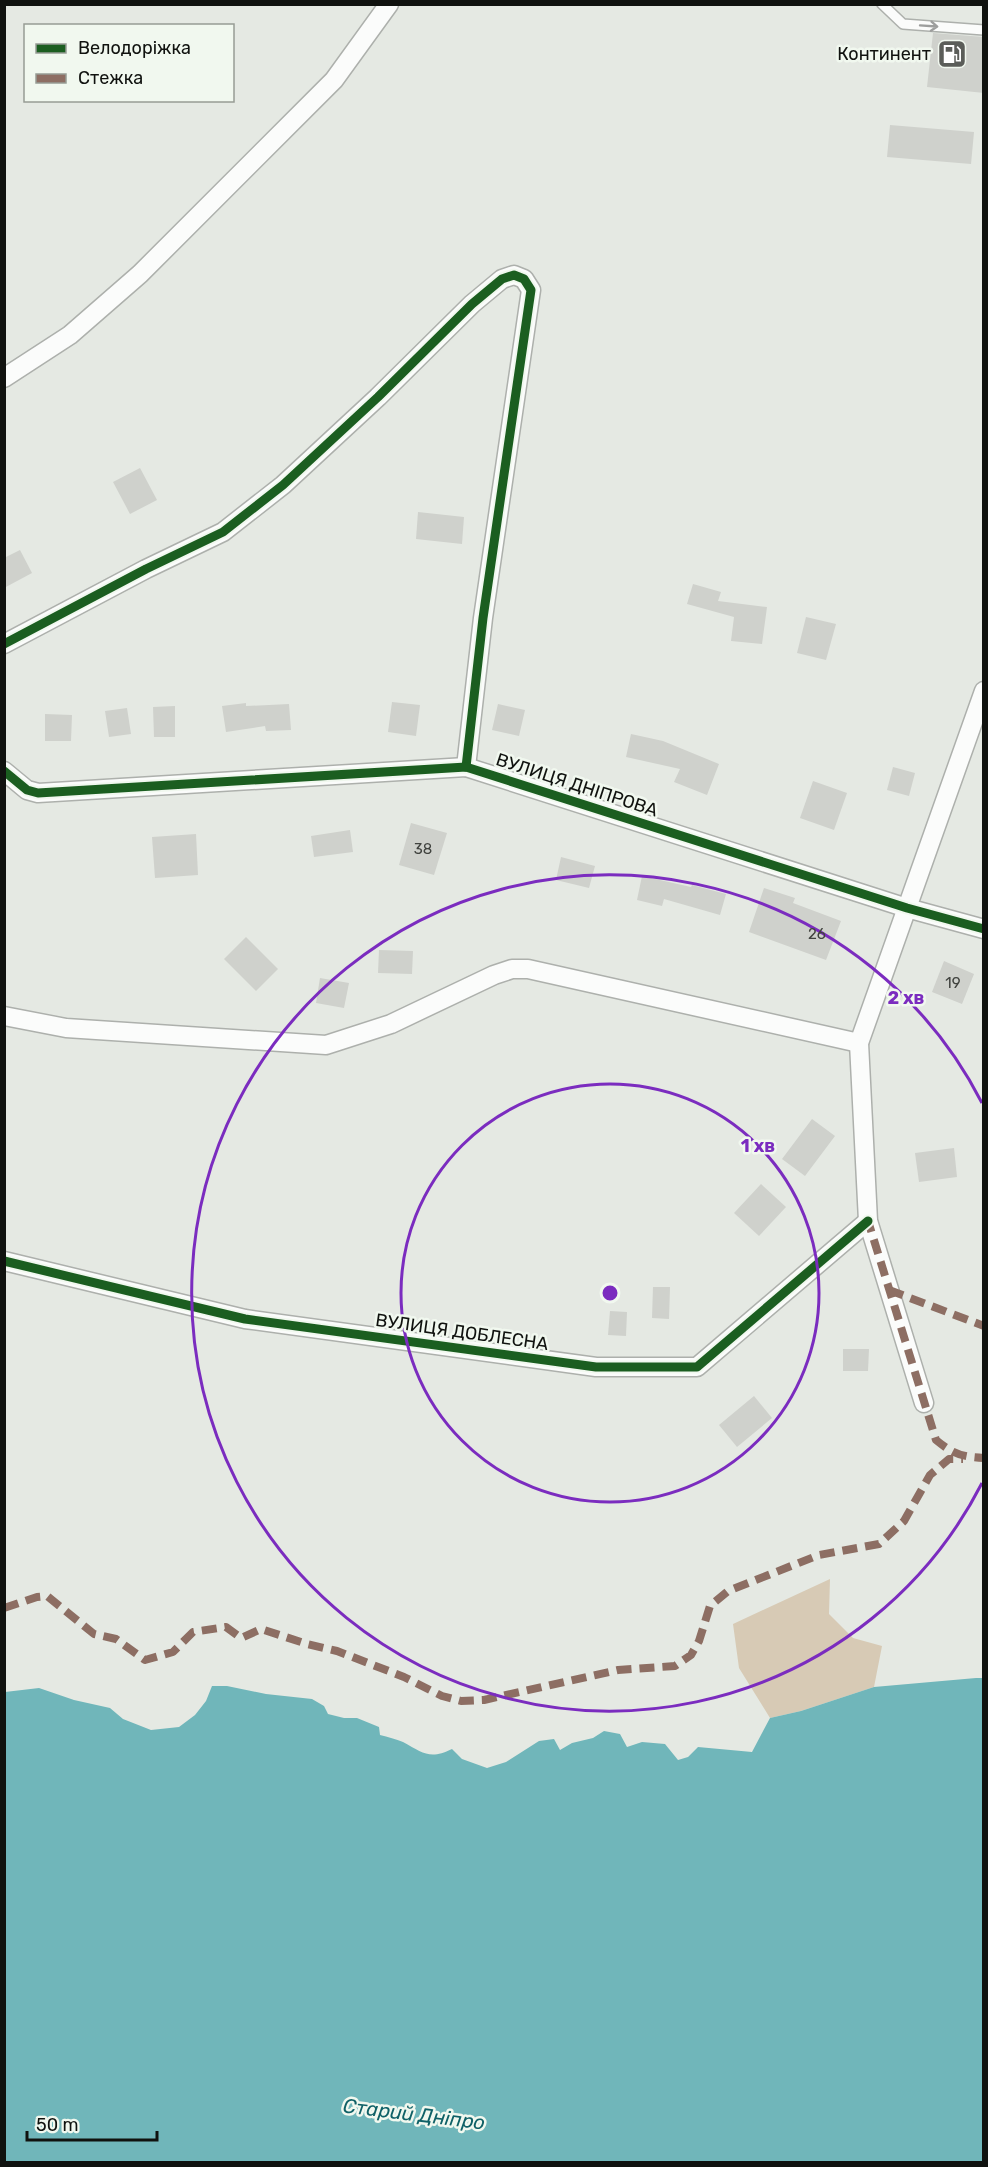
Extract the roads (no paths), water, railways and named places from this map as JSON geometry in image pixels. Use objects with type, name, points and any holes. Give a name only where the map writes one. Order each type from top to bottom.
[{"type":"street","points":[[4,378],[70,335],[140,274],[334,80],[389,4]]},
{"type":"street","points":[[4,644],[146,569],[223,532],[300,469],[378,397],[471,304],[502,279],[514,275],[524,279],[531,290],[483,618],[466,767]]},
{"type":"street","points":[[924,1403],[868,1221],[859,1043],[984,691]]},
{"type":"street","name":"ВУЛИЦЯ ДНІПРОВА","points":[[4,771],[27,790],[38,793],[466,767],[907,908],[984,929]]},
{"type":"street","points":[[4,1016],[66,1028],[326,1045],[392,1024],[494,975],[512,969],[528,969],[859,1043]]},
{"type":"street","name":"ВУЛИЦЯ ДОБЛЕСНА","points":[[4,1261],[244,1318],[596,1367],[697,1367],[868,1221]]},
{"type":"lane","points":[[882,4],[903,24],[984,30]]},
{"type":"water","name":"Старий Дніпро","points":[[984,1678],[983,2162],[5,2162],[5,1692],[39,1688],[74,1700],[110,1708],[123,1719],[151,1730],[179,1727],[195,1715],[206,1701],[212,1686],[227,1686],[266,1694],[312,1699],[324,1706],[328,1714],[357,1718],[379,1727],[380,1735],[403,1742],[421,1752],[432,1755],[452,1749],[462,1759],[487,1768],[506,1762],[539,1741],[554,1739],[560,1750],[572,1743],[593,1738],[604,1731],[620,1734],[627,1747],[642,1742],[665,1744],[678,1760],[688,1757],[698,1747],[752,1752],[770,1718],[801,1711],[874,1687]]},
{"type":"place","name":"Континент","points":[[952,54]]}]
